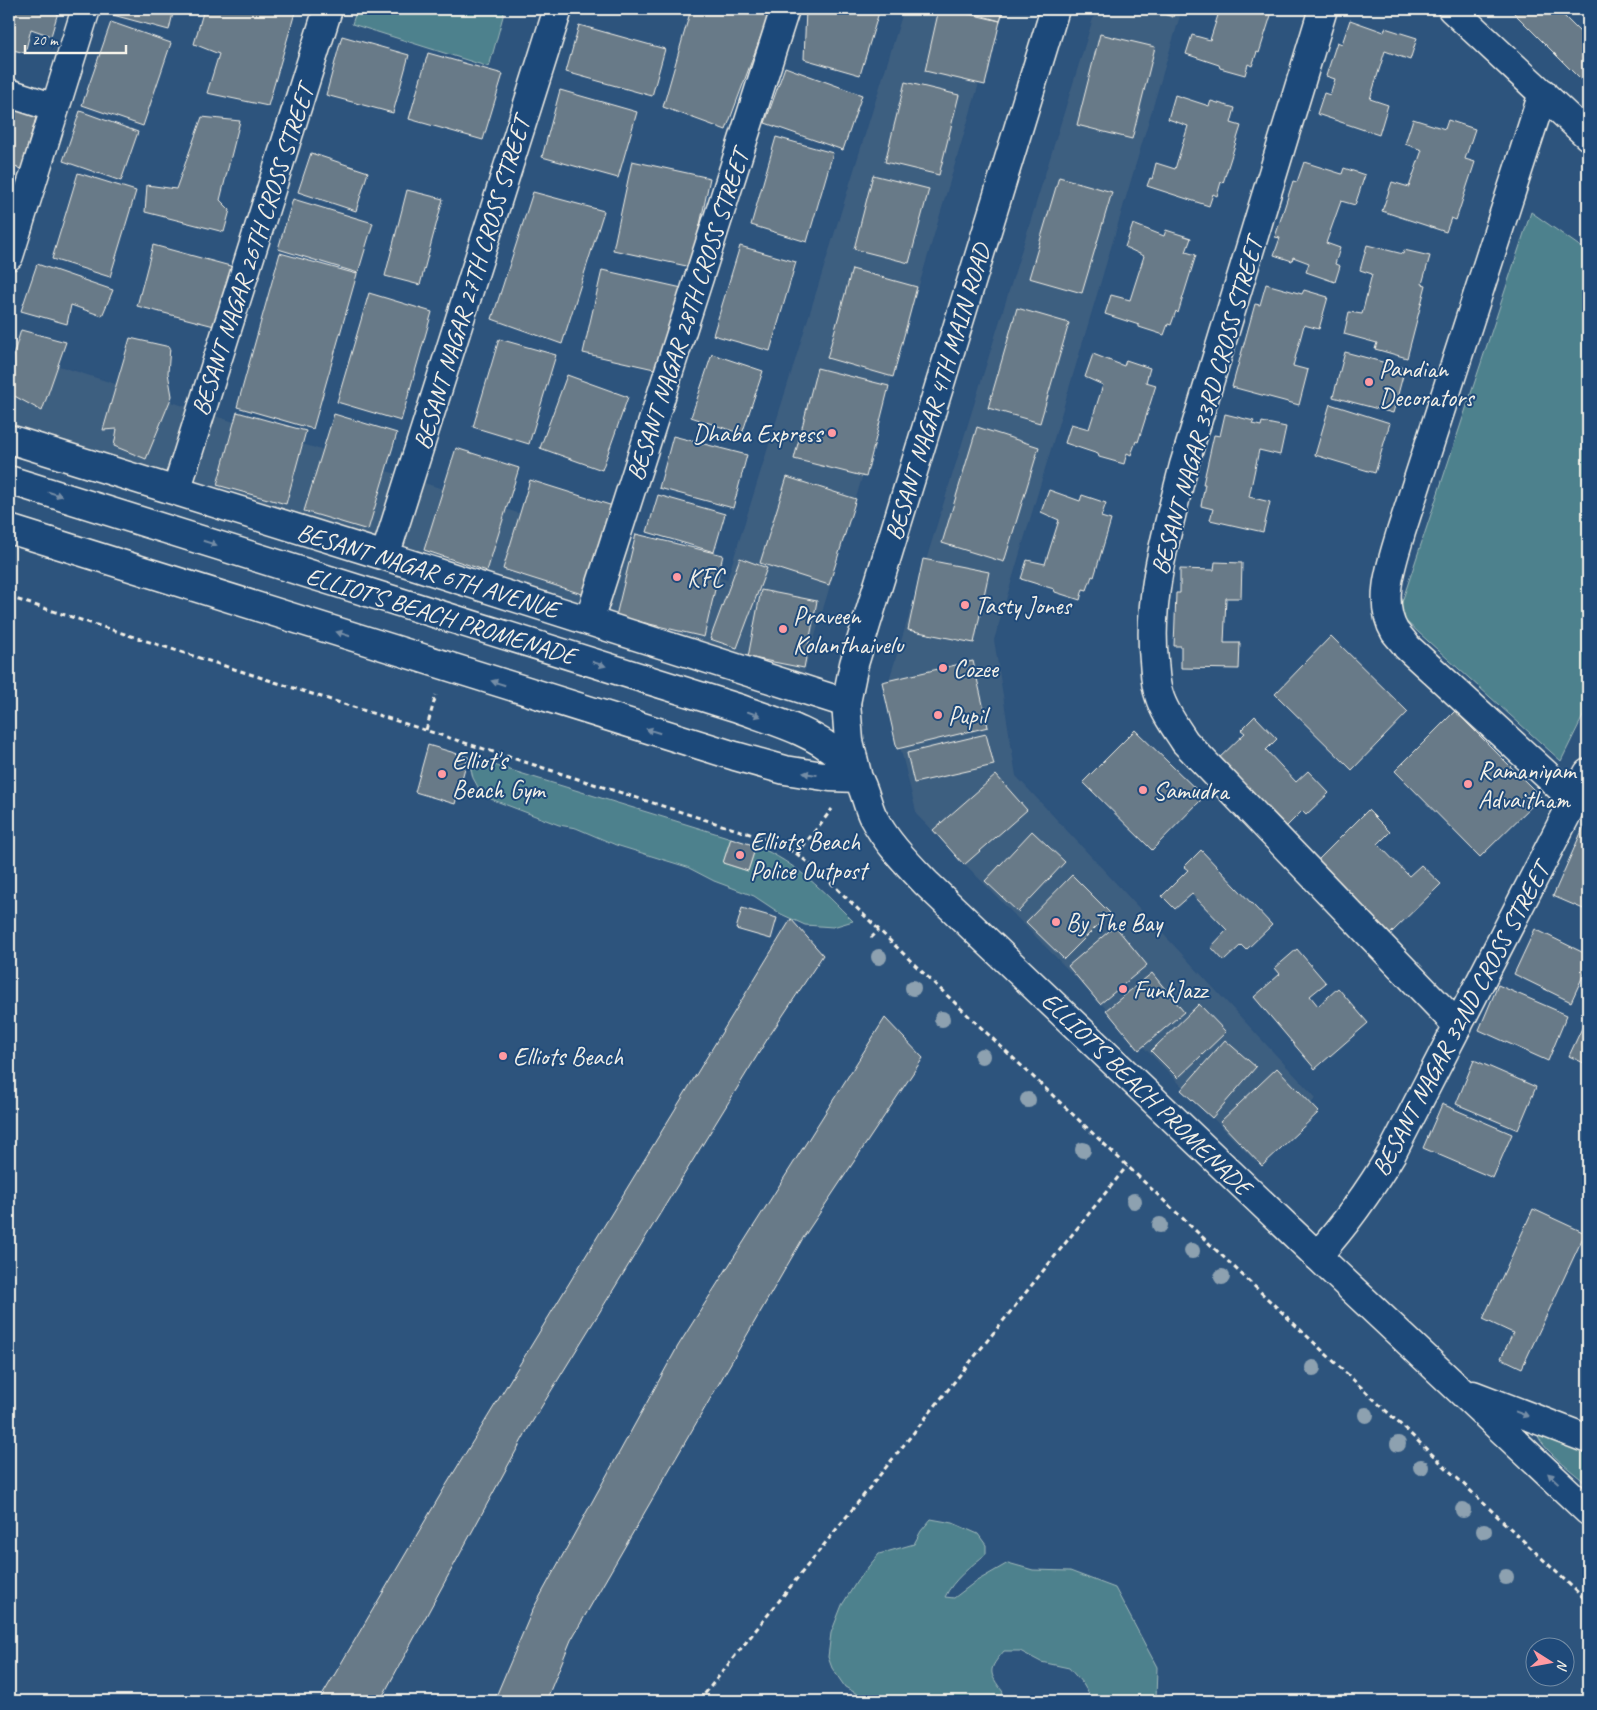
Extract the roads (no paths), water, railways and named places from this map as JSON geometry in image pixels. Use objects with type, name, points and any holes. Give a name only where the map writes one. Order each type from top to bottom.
[{"type":"street","points":[[9,256],[86,9]]},
{"type":"street","name":"BESANT NAGAR 26TH CROSS STREET","points":[[176,491],[328,9]]},
{"type":"street","name":"BESANT NAGAR 27TH CROSS STREET","points":[[385,556],[558,9]]},
{"type":"street","name":"BESANT NAGAR 28TH CROSS STREET","points":[[590,621],[786,9]]},
{"type":"street","name":"BESANT NAGAR 4TH MAIN ROAD","points":[[858,778],[849,741],[846,703],[861,638],[1055,9]]},
{"type":"street","name":"BESANT NAGAR 33RD CROSS STREET","points":[[1323,9],[1184,465],[1173,507],[1157,581],[1153,613],[1152,649],[1155,675],[1159,696],[1185,742],[1458,1026]]},
{"type":"street","points":[[1452,9],[1588,136]]},
{"type":"street","points":[[9,93],[55,108]]},
{"type":"street","points":[[1543,93],[1401,532],[1389,576],[1387,609],[1395,631],[1408,647],[1574,800]]},
{"type":"street","name":"BESANT NAGAR 6TH AVENUE","points":[[9,439],[385,556],[846,703]]},
{"type":"street","name":"ELLIOT'S BEACH PROMENADE","points":[[9,480],[738,708],[811,736],[839,756],[858,778],[868,806],[884,836],[898,854],[926,883],[1317,1256],[1588,1511]]},
{"type":"street","name":"ELLIOT'S BEACH PROMENADE","points":[[9,529],[696,745],[777,768],[858,778]]},
{"type":"street","name":"BESANT NAGAR 32ND CROSS STREET","points":[[1317,1256],[1348,1220],[1383,1168],[1416,1110],[1588,773]]},
{"type":"street","name":"ELLIOT'S BEACH PROMENADE","points":[[1460,1390],[1588,1439]]},
{"type":"place","name":"Pandian Decorators","points":[[1369,382]]},
{"type":"place","name":"Dhaba Express","points":[[832,433]]},
{"type":"place","name":"KFC","points":[[677,577]]},
{"type":"place","name":"Tasty Jones","points":[[965,605]]},
{"type":"place","name":"Praveen Kolanthaivelu","points":[[783,629]]},
{"type":"place","name":"Cozee","points":[[943,668]]},
{"type":"place","name":"Pupil","points":[[938,715]]},
{"type":"place","name":"Elliot's Beach Gym","points":[[442,774]]},
{"type":"place","name":"Ramaniyam Advaitham","points":[[1468,784]]},
{"type":"place","name":"Samudra","points":[[1143,790]]},
{"type":"place","name":"Elliots Beach Police Outpost","points":[[740,855]]},
{"type":"place","name":"By The Bay","points":[[1056,922]]},
{"type":"place","name":"FunkJazz","points":[[1123,989]]},
{"type":"place","name":"Elliots Beach","points":[[503,1056]]}]
